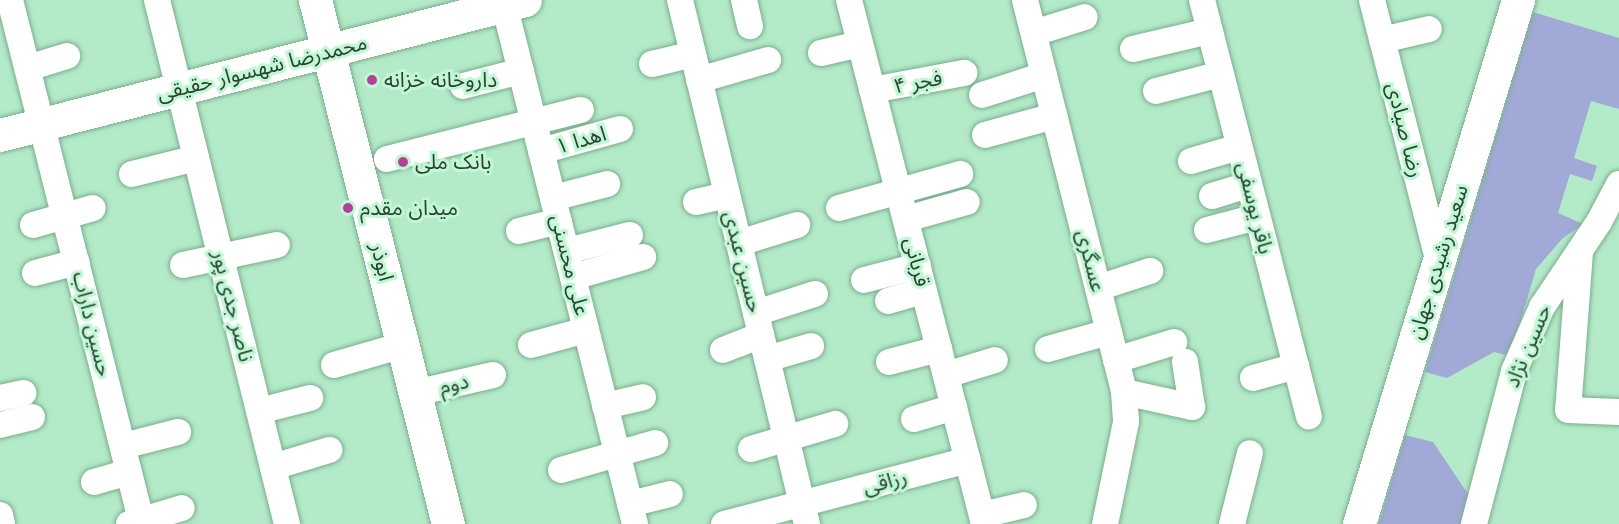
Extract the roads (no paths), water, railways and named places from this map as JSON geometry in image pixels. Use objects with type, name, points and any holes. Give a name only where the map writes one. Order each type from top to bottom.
[{"type":"street","name":"حسین داراب","points":[[10,0],[123,446],[137,523]]},
{"type":"street","name":"ناصر جدی پور","points":[[157,0],[287,524]]},
{"type":"street","name":"ابوذر","points":[[315,0],[448,524]]},
{"type":"street","name":"حسین عبدی","points":[[680,0],[804,514]]},
{"type":"street","points":[[744,0],[750,26]]},
{"type":"street","name":"قربانی","points":[[849,0],[983,519]]},
{"type":"street","name":"باقر یوسفی","points":[[1202,0],[1309,416]]},
{"type":"street","name":"رضا صیادی","points":[[1372,0],[1438,259]]},
{"type":"street","name":"سعید رشیدی جهان","points":[[1359,524],[1518,0]]},
{"type":"street","name":"عسگری","points":[[1030,1],[1034,33],[1044,75],[1124,392],[1126,422],[1106,524]]},
{"type":"street","name":"محمدرضا شهسوار حقیقی","points":[[0,135],[511,2]]},
{"type":"street","name":"علی محسنی","points":[[511,2],[521,71],[632,514]]},
{"type":"street","points":[[1034,33],[1085,17]]},
{"type":"street","points":[[1382,40],[1429,29]]},
{"type":"street","points":[[1133,49],[1210,31]]},
{"type":"street","points":[[820,53],[860,45]]},
{"type":"street","points":[[652,64],[693,54]]},
{"type":"street","points":[[28,68],[68,56]]},
{"type":"street","points":[[699,80],[768,60]]},
{"type":"street","points":[[463,86],[521,71]]},
{"type":"street","name":"فجر ۴","points":[[872,90],[964,73]]},
{"type":"street","points":[[1156,91],[1221,74]]},
{"type":"street","points":[[982,95],[1044,75]]},
{"type":"street","points":[[387,159],[581,110]]},
{"type":"street","points":[[985,135],[1054,116]]},
{"type":"street","name":"اهدا ۱","points":[[541,151],[620,129]]},
{"type":"street","points":[[1191,161],[1239,147]]},
{"type":"street","points":[[132,174],[196,158]]},
{"type":"street","points":[[839,208],[960,174]]},
{"type":"street","points":[[519,231],[607,184]]},
{"type":"street","name":"حسین نژاد","points":[[1474,524],[1514,371],[1542,307],[1581,249],[1619,184]]},
{"type":"street","points":[[1212,196],[1249,185]]},
{"type":"street","points":[[696,202],[727,195]]},
{"type":"street","points":[[906,219],[967,202]]},
{"type":"street","points":[[33,225],[66,218],[93,208]]},
{"type":"street","points":[[1207,230],[1257,217]]},
{"type":"street","points":[[739,243],[797,225]]},
{"type":"street","points":[[567,251],[630,235]]},
{"type":"street","points":[[183,265],[277,245]]},
{"type":"street","points":[[1581,249],[1568,410],[1619,412]]},
{"type":"street","points":[[573,277],[643,258]]},
{"type":"street","points":[[35,273],[77,262]]},
{"type":"street","points":[[864,280],[918,266]]},
{"type":"street","points":[[1098,288],[1150,271]]},
{"type":"street","points":[[888,301],[924,291]]},
{"type":"street","points":[[723,350],[761,336],[815,294]]},
{"type":"street","points":[[531,345],[586,330]]},
{"type":"street","points":[[1048,349],[1109,332]]},
{"type":"street","points":[[761,336],[811,346]]},
{"type":"street","points":[[333,365],[403,345]]},
{"type":"street","points":[[889,362],[939,349]]},
{"type":"street","points":[[1116,360],[1179,352],[1192,407],[1124,392]]},
{"type":"street","points":[[946,375],[995,360]]},
{"type":"street","points":[[1253,378],[1296,366]]},
{"type":"street","name":"دوم","points":[[415,393],[493,375]]},
{"type":"street","points":[[605,406],[643,397]]},
{"type":"street","points":[[259,411],[310,398]]},
{"type":"street","points":[[914,419],[954,407]]},
{"type":"street","points":[[0,425],[32,417]]},
{"type":"street","points":[[751,449],[835,424]]},
{"type":"street","points":[[123,446],[178,432]]},
{"type":"street","points":[[561,470],[655,443]]},
{"type":"street","points":[[273,467],[329,450]]},
{"type":"street","points":[[1232,524],[1250,453]]},
{"type":"street","name":"رزاقی","points":[[724,524],[804,514],[968,460]]},
{"type":"street","points":[[94,482],[129,472]]},
{"type":"street","points":[[632,514],[670,494]]},
{"type":"street","points":[[983,519],[1024,505]]},
{"type":"street","points":[[137,523],[182,508]]},
{"type":"street","points":[[0,515],[2,524]]},
{"type":"place","name":"داروخانه خزانه","points":[[372,80]]},
{"type":"place","name":"بانک ملی","points":[[403,162]]},
{"type":"place","name":"میدان مقدم","points":[[348,208]]}]
